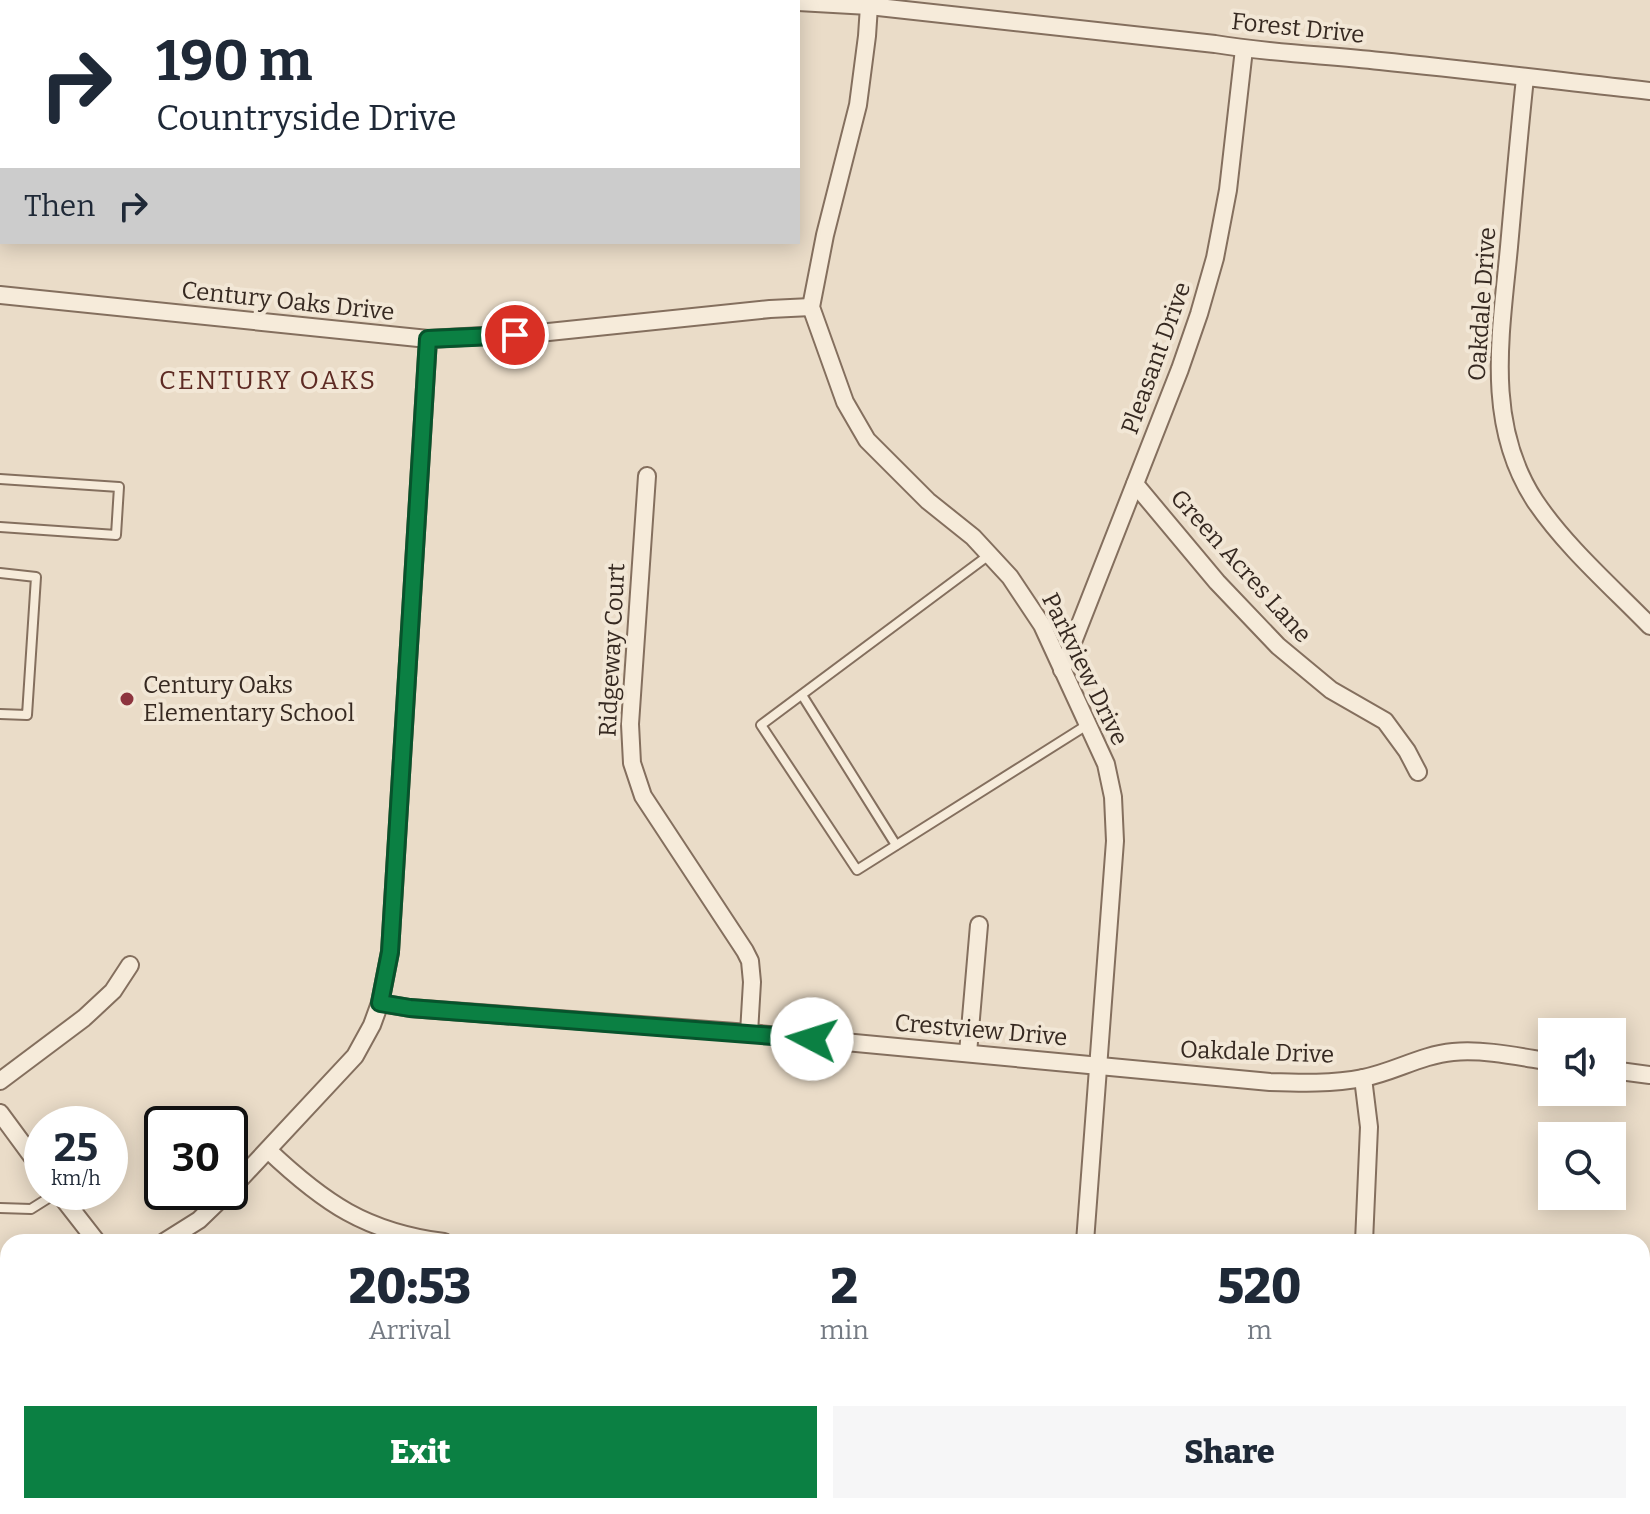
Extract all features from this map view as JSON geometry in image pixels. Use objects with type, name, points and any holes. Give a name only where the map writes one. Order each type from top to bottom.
[{"type":"street","name":"Forest Drive","points":[[800,2],[869,6],[1650,91]]},
{"type":"street","points":[[811,307],[825,235],[858,105],[869,6]]},
{"type":"street","name":"Pleasant Drive","points":[[1062,670],[1195,328],[1215,258],[1228,190],[1244,49]]},
{"type":"street","name":"Oakdale Drive","points":[[1525,78],[1500,344],[1500,400],[1507,436],[1519,470],[1535,501],[1567,541],[1650,626]]},
{"type":"street","name":"Century Oaks Drive","points":[[0,295],[428,339],[539,333],[811,307]]},
{"type":"street","name":"Parkview Drive","points":[[811,307],[845,402],[867,440],[928,501],[973,537],[1010,577],[1042,625],[1106,764],[1113,797],[1115,841],[1086,1234]]},
{"type":"street","points":[[248,1171],[355,1056],[380,1003],[390,952],[428,339]]},
{"type":"street","name":"Ridgeway Court","points":[[647,476],[630,724],[632,763],[649,806],[750,961],[749,1033]]},
{"type":"street","name":"Green Acres Lane","points":[[1135,484],[1217,582],[1278,646],[1331,690],[1385,721],[1418,772]]},
{"type":"street","points":[[968,1053],[979,925]]},
{"type":"street","points":[[0,1081],[84,1018],[113,991],[130,965]]},
{"type":"street","name":"Crestview Drive","points":[[380,1003],[1099,1066]]},
{"type":"street","name":"Oakdale Drive","points":[[1099,1066],[1270,1082],[1318,1082],[1363,1078],[1434,1054],[1492,1053],[1538,1060]]},
{"type":"street","points":[[1626,1072],[1650,1075]]},
{"type":"street","points":[[1363,1078],[1369,1127],[1364,1234]]},
{"type":"street","points":[[0,1113],[24,1146]]},
{"type":"street","points":[[268,1150],[317,1194],[345,1212],[401,1234]]},
{"type":"street","points":[[72,1210],[91,1234]]},
{"type":"street","points":[[177,1234],[209,1210]]},
{"type":"lane","points":[[0,479],[119,487],[116,535],[0,527]]},
{"type":"lane","points":[[989,554],[761,725],[857,870],[1088,724]]},
{"type":"lane","points":[[0,573],[36,577],[27,715],[0,714]]},
{"type":"lane","points":[[802,695],[896,845]]},
{"type":"lane","points":[[0,1208],[24,1209]]},
{"type":"place","name":"Century Oaks Elementary School","points":[[127,699]]},
{"type":"district","name":"CENTURY OAKS","points":[[268,380]]},
{"type":"route","points":[[515,335],[428,339],[390,952],[380,1003],[410,1008],[812,1039]]}]
